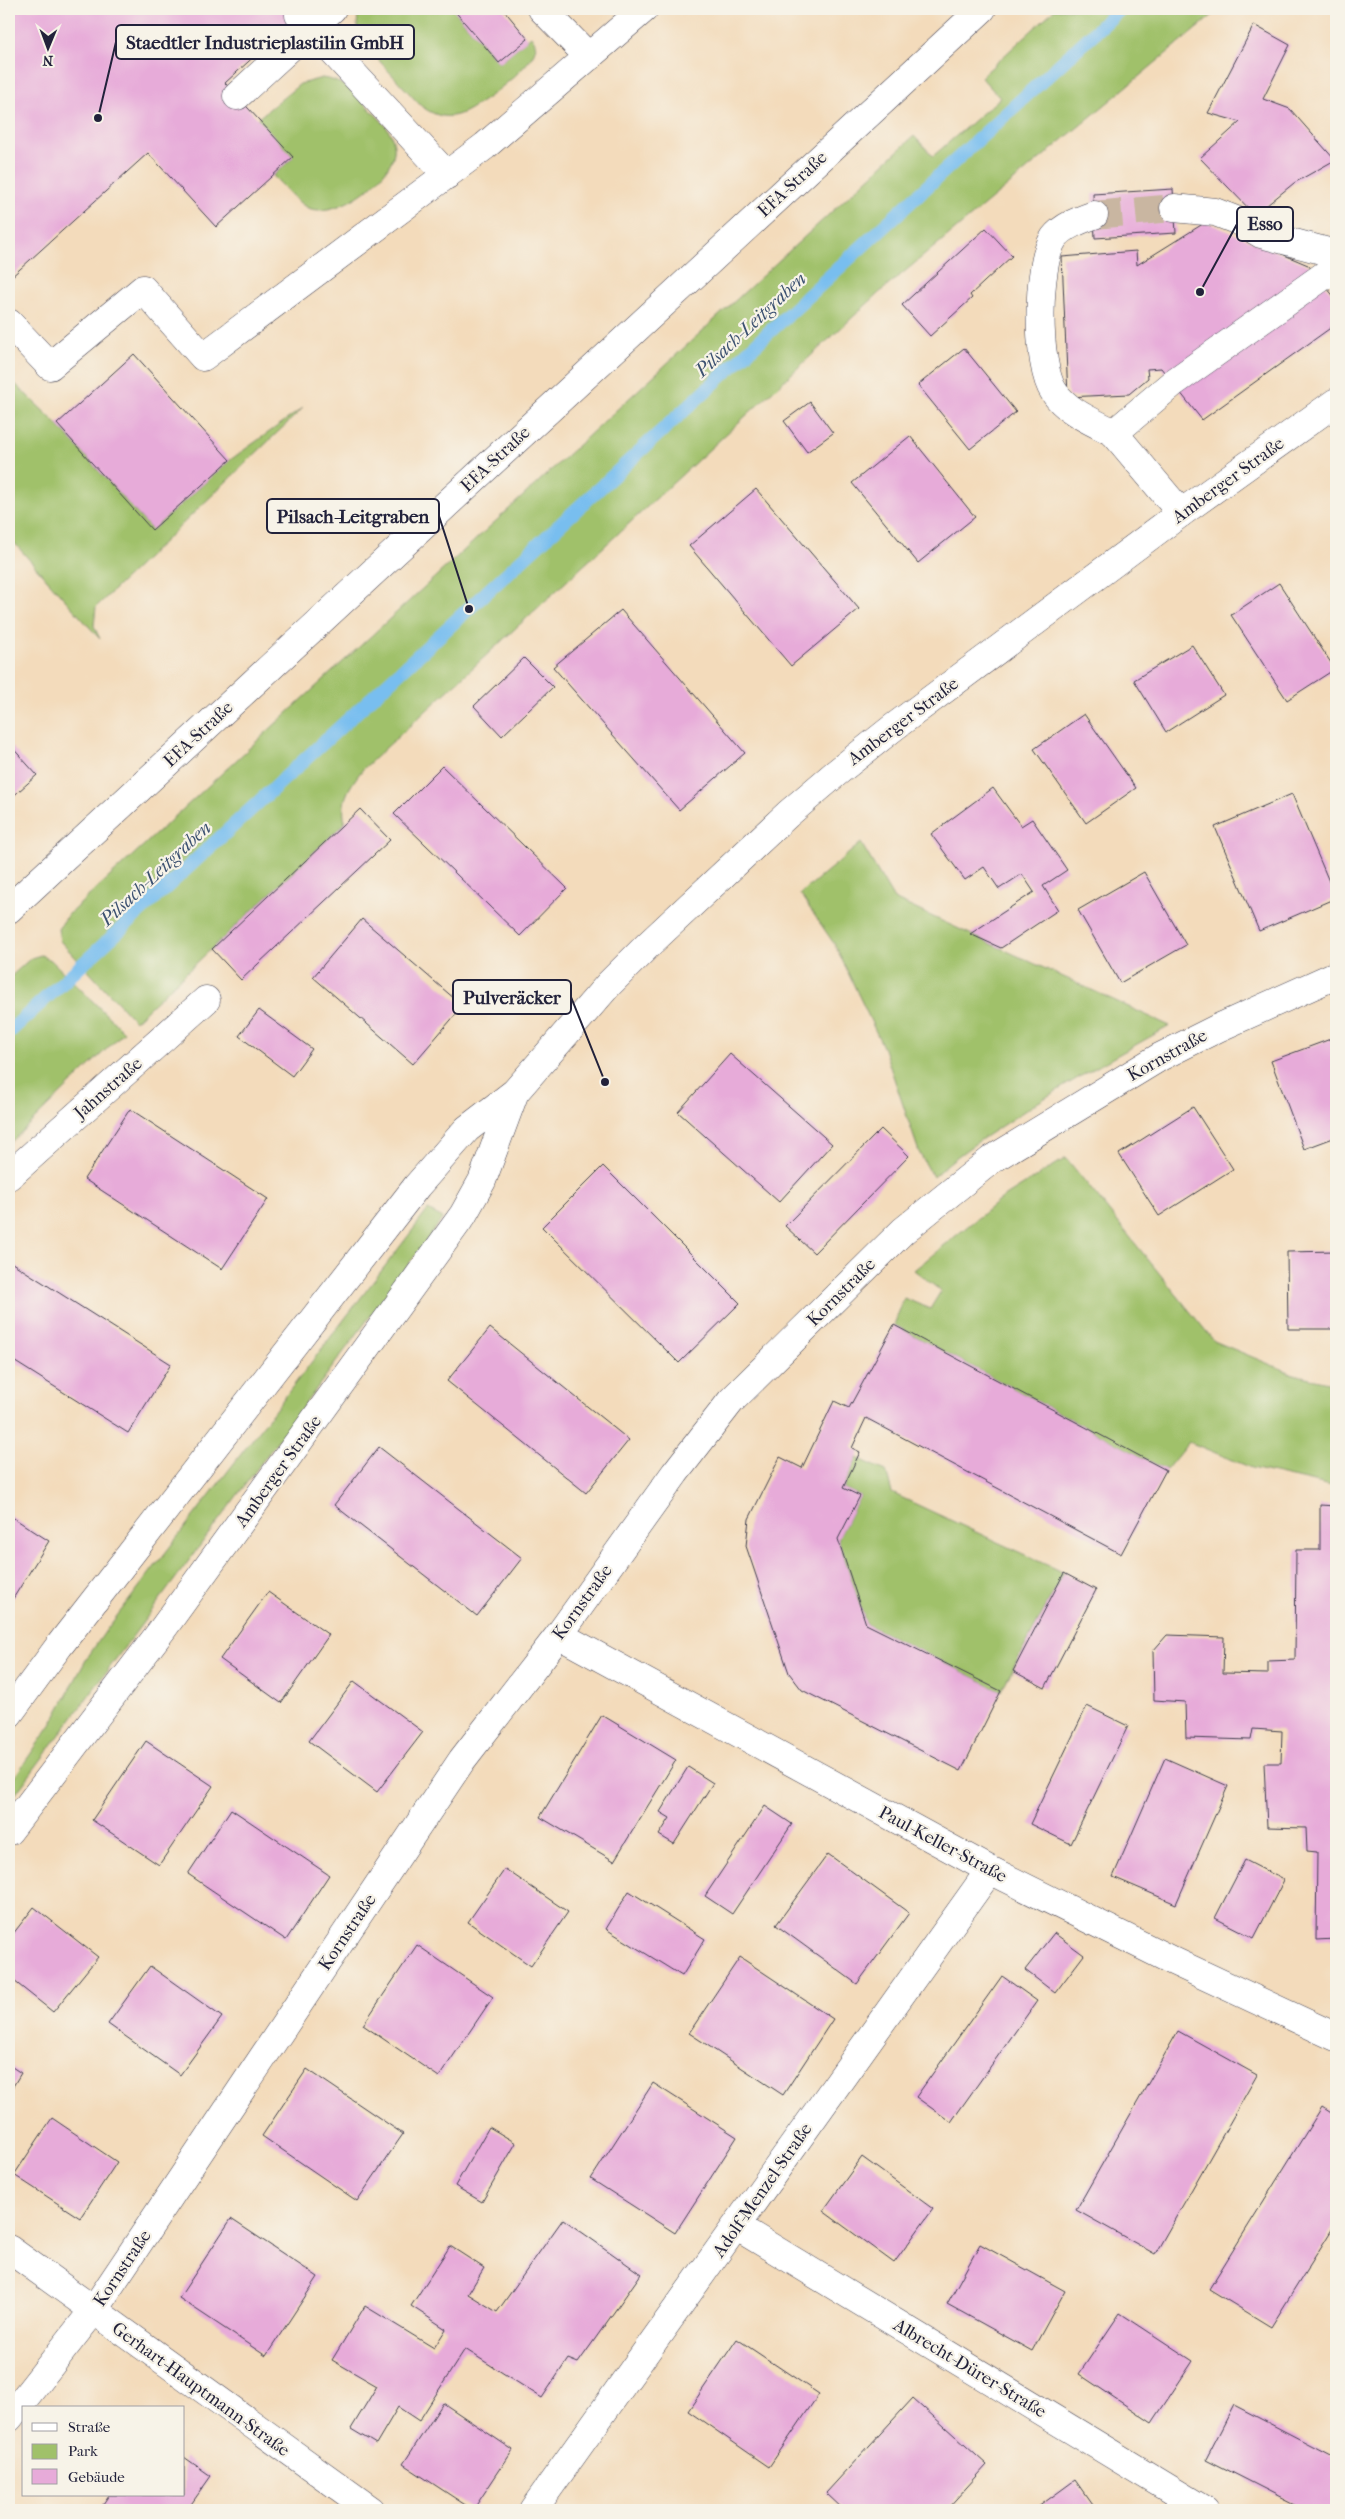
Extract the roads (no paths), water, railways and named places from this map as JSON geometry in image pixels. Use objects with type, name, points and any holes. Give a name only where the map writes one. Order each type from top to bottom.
[{"type":"street","points":[[237,96],[305,22],[332,9]]},
{"type":"street","points":[[542,9],[588,57]]},
{"type":"street","points":[[9,323],[50,366],[143,289],[203,358],[485,146],[644,9]]},
{"type":"street","name":"EFA-Straße","points":[[9,909],[982,9]]},
{"type":"street","points":[[305,22],[447,175]]},
{"type":"street","points":[[1174,208],[1216,212],[1241,222],[1261,234],[1336,254]]},
{"type":"street","points":[[1094,215],[1076,222],[1055,237],[1047,253],[1041,292],[1041,333],[1048,377],[1054,392],[1066,405],[1114,433],[1181,513]]},
{"type":"street","points":[[1114,433],[1173,383],[1336,267]]},
{"type":"street","name":"Amberger Straße","points":[[9,1714],[59,1646],[417,1186],[467,1129],[515,1092],[610,984],[788,814],[894,727],[1181,513],[1336,402]]},
{"type":"street","name":"Kornstraße","points":[[9,2418],[93,2311],[462,1760],[558,1635],[717,1418],[903,1231],[991,1160],[1160,1056],[1336,974]]},
{"type":"street","name":"Jahnstraße","points":[[9,1176],[206,1000]]},
{"type":"street","name":"Amberger Straße","points":[[9,1831],[162,1630],[463,1215],[482,1181],[515,1092]]},
{"type":"street","name":"Paul-Keller-Straße","points":[[558,1635],[990,1870],[1171,1960],[1336,2037]]},
{"type":"street","name":"Adolf-Menzel-Straße","points":[[533,2510],[990,1870]]},
{"type":"street","name":"Albrecht-Dürer-Straße","points":[[736,2226],[1204,2510]]},
{"type":"street","name":"Gerhart-Hauptmann-Straße","points":[[9,2249],[370,2510]]},
{"type":"waterway","name":"Pilsach-Leitgraben","points":[[9,1032],[1120,9]]},
{"type":"tunnel","points":[[1094,215],[1174,208]]},
{"type":"place","name":"Staedtler Industrieplastilin GmbH","points":[[98,118]]},
{"type":"place","name":"Esso","points":[[1200,292]]},
{"type":"place","name":"Pilsach-Leitgraben","points":[[469,609]]},
{"type":"place","name":"Pulveräcker","points":[[605,1082]]}]
